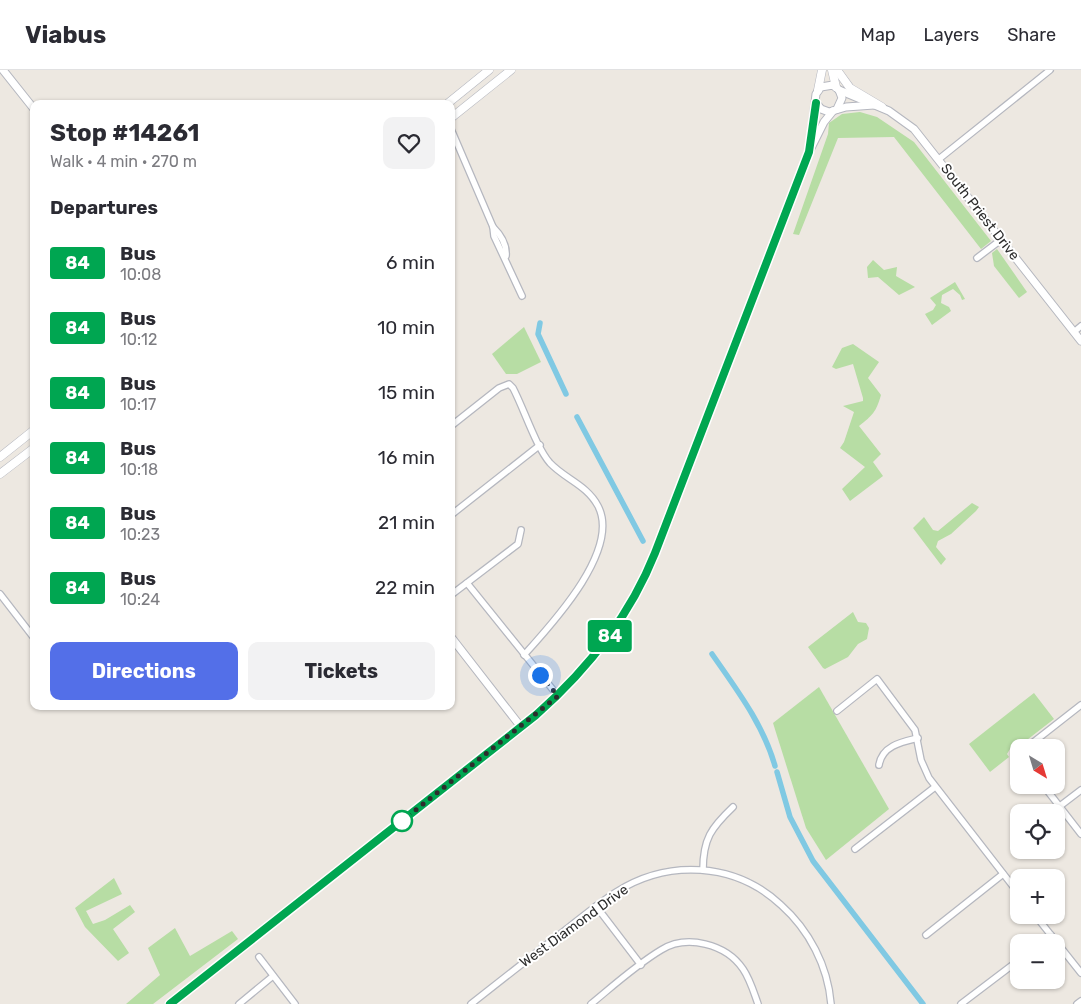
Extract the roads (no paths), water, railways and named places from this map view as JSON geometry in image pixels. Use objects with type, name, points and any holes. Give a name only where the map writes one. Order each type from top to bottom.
[{"type":"main road","points":[[452,100],[489,70]]},
{"type":"main road","points":[[455,115],[511,70]]},
{"type":"main road","points":[[818,90],[822,70]]},
{"type":"main road","points":[[832,70],[838,89]]},
{"type":"main road","points":[[837,70],[850,88],[882,108]]},
{"type":"main road","points":[[0,457],[30,433]]},
{"type":"main road","points":[[0,474],[30,451]]},
{"type":"street","points":[[3,70],[30,104]]},
{"type":"street","points":[[939,159],[1050,70]]},
{"type":"street","points":[[170,1004],[558,696],[585,668],[610,635],[651,564],[809,152],[824,122],[842,102],[838,89],[828,85],[818,90],[809,152]]},
{"type":"street","name":"South Priest Drive","points":[[838,89],[882,108],[914,129],[1081,340]]},
{"type":"street","points":[[816,103],[824,111],[835,110]]},
{"type":"street","name":"South Priest Drive","points":[[835,110],[874,105]]},
{"type":"street","points":[[455,138],[493,227],[498,244],[506,256],[522,296]]},
{"type":"street","points":[[977,258],[1002,239]]},
{"type":"street","points":[[1074,332],[1081,326]]},
{"type":"street","points":[[455,423],[499,388],[509,384],[513,388],[540,446],[551,464],[590,494],[599,507],[603,532],[599,549],[574,592],[553,622],[524,655]]},
{"type":"street","points":[[455,512],[540,446]]},
{"type":"street","points":[[455,592],[518,544],[521,530]]},
{"type":"street","points":[[467,583],[558,696]]},
{"type":"street","points":[[0,594],[30,633]]},
{"type":"street","points":[[455,642],[521,727]]},
{"type":"street","points":[[837,711],[877,679],[910,722],[918,738],[920,760],[935,786],[1010,883]]},
{"type":"street","points":[[1038,739],[1081,705]]},
{"type":"street","points":[[879,765],[880,757],[889,748],[898,743],[918,738]]},
{"type":"street","points":[[855,849],[935,786]]},
{"type":"street","points":[[1063,804],[1081,790]]},
{"type":"street","points":[[1050,794],[1058,804]]},
{"type":"street","points":[[704,870],[703,852],[712,828],[733,808]]},
{"type":"street","points":[[1065,813],[1081,834]]},
{"type":"street","name":"West Diamond Drive","points":[[471,1004],[616,892],[644,878],[684,868],[725,873],[744,880],[769,894],[788,911],[810,940],[823,966],[830,990],[831,1004]]},
{"type":"street","points":[[926,935],[1003,874]]},
{"type":"street","points":[[596,906],[641,965]]},
{"type":"street","points":[[1042,924],[1050,934]]},
{"type":"street","points":[[590,1004],[662,949],[679,943],[695,942],[716,947],[732,956],[744,969],[758,1004]]},
{"type":"street","points":[[1065,953],[1081,973]]},
{"type":"street","points":[[259,957],[295,1004]]},
{"type":"street","points":[[961,1004],[1010,967]]},
{"type":"street","points":[[240,1004],[273,976]]},
{"type":"street","points":[[1077,1004],[1081,1001]]},
{"type":"waterway","points":[[540,323],[538,334],[566,394]]},
{"type":"waterway","points":[[577,417],[643,541]]},
{"type":"waterway","points":[[712,654],[740,694],[764,736],[775,766]]},
{"type":"waterway","points":[[777,772],[790,817],[813,861],[923,1004]]}]
